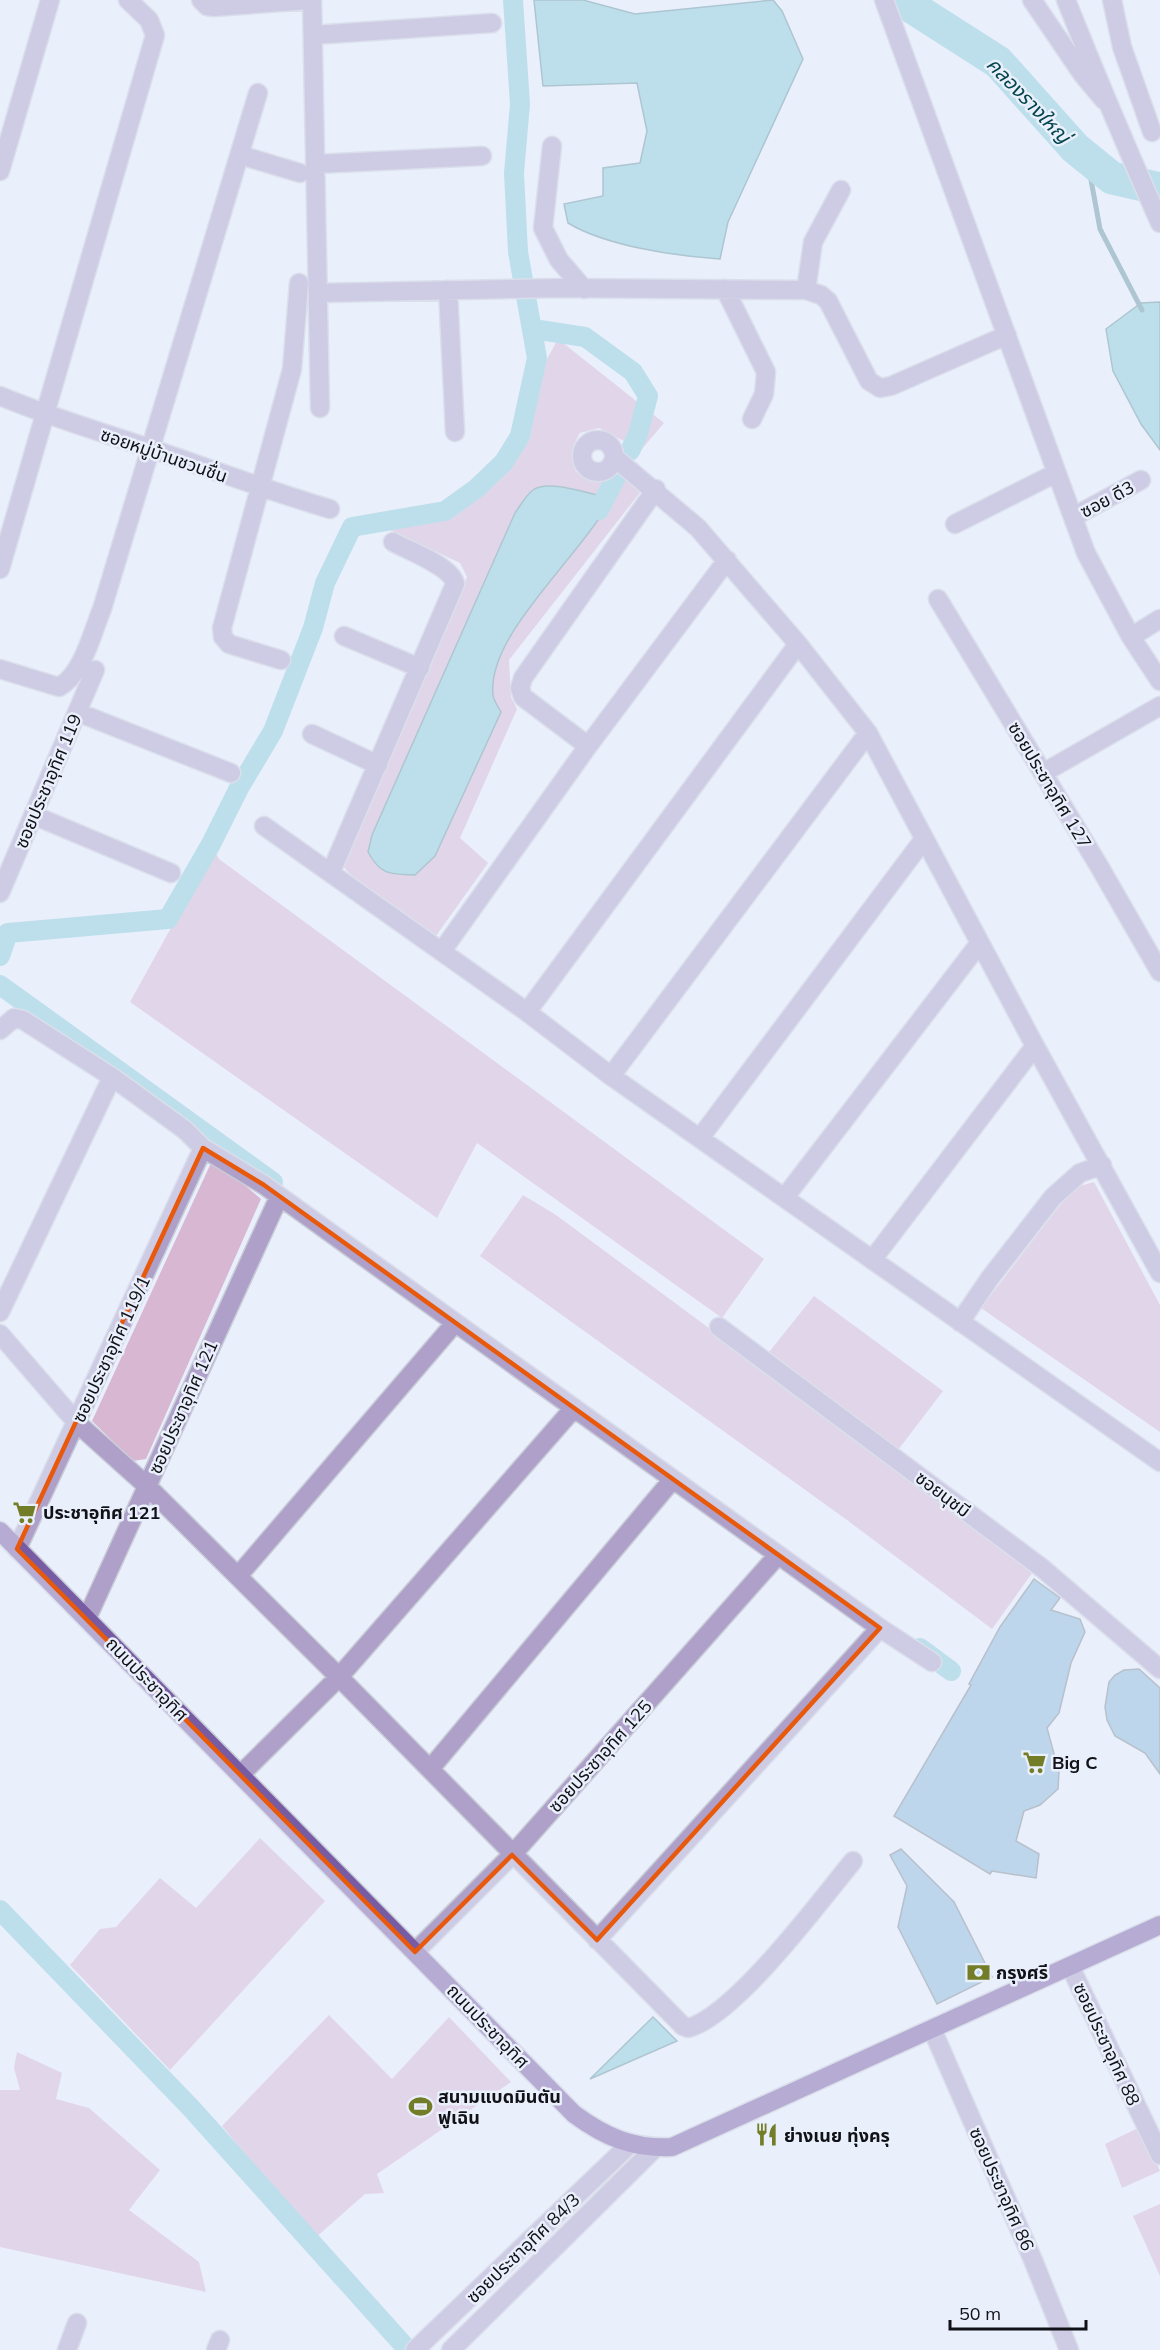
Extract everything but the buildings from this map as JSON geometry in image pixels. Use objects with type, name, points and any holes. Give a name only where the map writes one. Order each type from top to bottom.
[{"type":"main road","name":"ถนนประชาอุทิศ","points":[[0,1531],[574,2114],[595,2130],[629,2145],[672,2147],[1160,1925]]},
{"type":"street","points":[[0,171],[50,0]]},
{"type":"street","points":[[0,569],[154,35],[149,20],[128,0]]},
{"type":"street","points":[[201,0],[207,6],[214,7],[310,0],[314,35],[308,168],[319,293],[321,408]]},
{"type":"street","points":[[1032,0],[1109,109]]},
{"type":"street","points":[[1066,0],[1097,71],[1109,109],[1160,223]]},
{"type":"street","points":[[1112,0],[1122,47],[1152,132]]},
{"type":"street","points":[[887,7],[1008,335],[1056,473],[1097,577],[1131,637],[1160,681]]},
{"type":"street","points":[[314,35],[492,23]]},
{"type":"street","points":[[0,669],[53,687],[65,684],[82,659],[102,609],[152,449],[258,93]]},
{"type":"street","points":[[552,146],[543,228],[559,260],[584,289]]},
{"type":"street","points":[[240,155],[308,168],[482,156]]},
{"type":"street","points":[[806,290],[813,242],[841,190]]},
{"type":"street","points":[[281,660],[229,644],[223,638],[222,628],[292,369],[299,283]]},
{"type":"street","points":[[319,293],[561,288],[806,290],[821,295],[828,301],[869,381],[880,388],[891,386],[1008,335]]},
{"type":"street","points":[[725,289],[766,372],[764,394],[752,419]]},
{"type":"street","points":[[448,290],[455,432]]},
{"type":"street","name":"ซอยหมู่บ้านชวนชื่น","points":[[0,396],[45,415],[152,449],[260,489],[330,509]]},
{"type":"street","points":[[615,458],[656,489],[698,528],[798,644],[868,733],[979,944],[1160,1273]]},
{"type":"street","points":[[955,524],[1056,473]]},
{"type":"street","name":"ซอย ดี3","points":[[1073,517],[1140,480]]},
{"type":"street","points":[[588,746],[523,697],[520,688],[523,678],[656,489]]},
{"type":"street","points":[[331,872],[455,584],[454,577],[446,570],[393,542]]},
{"type":"street","points":[[442,951],[588,746],[727,560]]},
{"type":"street","name":"ซอยประชาอุทิศ 127","points":[[938,599],[1160,972]]},
{"type":"street","points":[[1131,637],[1160,619]]},
{"type":"street","points":[[344,636],[420,668]]},
{"type":"street","points":[[527,1012],[798,644]]},
{"type":"street","name":"ซอยประชาอุทิศ 119","points":[[0,893],[95,670]]},
{"type":"street","points":[[1043,773],[1160,706]]},
{"type":"street","points":[[78,712],[231,773]]},
{"type":"street","points":[[611,1076],[868,733]]},
{"type":"street","points":[[312,734],[378,765]]},
{"type":"street","points":[[33,815],[171,873]]},
{"type":"street","points":[[264,826],[527,1012],[611,1076],[1160,1462]]},
{"type":"street","points":[[700,1138],[924,838]]},
{"type":"street","points":[[785,1197],[979,944]]},
{"type":"street","points":[[0,1030],[14,1018],[23,1020],[112,1077],[185,1130],[203,1148],[279,1197],[880,1629],[932,1662]]},
{"type":"street","points":[[872,1260],[1035,1046]]},
{"type":"street","points":[[0,1312],[112,1077]]},
{"type":"street","name":"ซอยประชาอุทิศ 119/1","points":[[17,1549],[203,1148]]},
{"type":"street","points":[[960,1322],[990,1278],[1053,1197],[1080,1173],[1102,1165]]},
{"type":"street","name":"ซอยประชาอุทิศ 121","points":[[87,1618],[279,1197]]},
{"type":"street","points":[[238,1576],[455,1323]]},
{"type":"street","name":"ซอยนุชมี","points":[[719,1327],[1042,1568],[1160,1669]]},
{"type":"street","points":[[0,1334],[77,1423],[147,1486],[238,1576],[683,2026],[688,2028],[700,2025],[755,1976],[854,1861]]},
{"type":"street","points":[[241,1774],[339,1677],[574,1408]]},
{"type":"street","points":[[429,1769],[673,1479]]},
{"type":"street","name":"ซอยประชาอุทิศ 125","points":[[415,1952],[512,1855],[778,1555]]},
{"type":"street","points":[[597,1940],[880,1629]]},
{"type":"street","name":"ซอยประชาอุทิศ 88","points":[[1070,1966],[1160,2155]]},
{"type":"street","name":"ซอยประชาอุทิศ 86","points":[[932,2029],[1033,2260],[1069,2350]]},
{"type":"street","name":"ซอยประชาอุทิศ 84/3","points":[[415,2350],[629,2145]]},
{"type":"street","name":"ซอยประชาอุทิศ 84/3","points":[[450,2350],[655,2148]]},
{"type":"street","points":[[67,2350],[77,2323]]},
{"type":"highlighted area","points":[[203,1148],[264,1185],[880,1628],[597,1940],[512,1855],[415,1952],[17,1549]]},
{"type":"shaded area","points":[[558,339],[664,423],[641,450],[599,428],[580,433],[575,443],[572,461],[576,472],[593,477],[611,477],[619,468],[642,490],[509,660],[511,697],[517,709],[460,838],[488,863],[433,940],[354,879],[343,866],[344,851],[467,577],[460,563],[386,528],[445,518],[491,482],[529,441],[546,361]]},
{"type":"shaded area","points":[[214,850],[219,859],[764,1259],[722,1318],[477,1143],[437,1218],[130,1002]]},
{"type":"shaded area","points":[[211,1163],[229,1172],[261,1199],[146,1459],[133,1461],[92,1421]]},
{"type":"shaded area","points":[[1094,1182],[1160,1305],[1160,1432],[981,1308],[1073,1188]]},
{"type":"shaded area","points":[[523,1195],[556,1215],[1035,1569],[992,1629],[847,1520],[480,1256]]},
{"type":"shaded area","points":[[814,1296],[943,1391],[898,1450],[769,1352]]},
{"type":"shaded area","points":[[260,1838],[325,1901],[170,2070],[70,1965],[100,1929],[116,1927],[160,1878],[196,1908]]},
{"type":"shaded area","points":[[329,2015],[392,2079],[449,2017],[511,2082],[377,2174],[384,2193],[365,2194],[314,2239],[222,2126]]},
{"type":"shaded area","points":[[17,2052],[62,2073],[56,2099],[89,2108],[160,2170],[129,2210],[199,2262],[206,2292],[0,2247],[0,2090],[20,2090],[14,2068]]},
{"type":"shaded area","points":[[1140,2127],[1160,2171],[1122,2188],[1105,2144]]},
{"type":"shaded area","points":[[1160,2204],[1160,2276],[1133,2216]]},
{"type":"water","points":[[534,0],[583,0],[635,14],[773,0],[782,11],[803,59],[728,222],[720,259],[621,244],[568,223],[564,204],[603,196],[603,168],[640,163],[647,131],[637,83],[543,86]]},
{"type":"water","points":[[1160,302],[1160,450],[1141,424],[1113,371],[1106,329],[1141,303]]},
{"type":"water","points":[[620,480],[608,505],[524,615],[507,643],[496,669],[493,695],[501,712],[435,856],[415,875],[393,874],[382,870],[368,852],[372,835],[515,513],[528,495],[540,487],[568,488],[607,497]]},
{"type":"water","points":[[653,2017],[677,2041],[590,2079]]},
{"type":"waterway","points":[[0,956],[8,933],[168,919],[211,844],[239,788],[273,731],[313,628],[325,583],[352,527],[445,511],[477,488],[504,462],[520,436],[537,358],[518,252],[514,173],[520,104],[513,0]]},
{"type":"waterway","name":"คลองรางใหญ่","points":[[901,0],[998,62],[1075,148],[1112,178],[1160,189]]},
{"type":"waterway","points":[[1087,158],[1100,229],[1142,310]]},
{"type":"waterway","points":[[533,329],[585,337],[633,372],[648,396],[638,434],[630,451]]},
{"type":"waterway","points":[[599,510],[616,477]]},
{"type":"waterway","points":[[0,985],[273,1182]]},
{"type":"waterway","points":[[920,1648],[951,1671]]},
{"type":"waterway","points":[[0,1910],[191,2108],[408,2350]]},
{"type":"place","name":"ประชาอุทิศ 121","points":[[25,1512]]},
{"type":"place","name":"Big C","points":[[1034,1762]]},
{"type":"place","name":"กรุงศรี","points":[[978,1972]]},
{"type":"place","name":"สนามแบดมินตัน ฟูเฉิน","points":[[420,2106]]},
{"type":"place","name":"ย่างเนย ทุ่งครุ","points":[[766,2135]]}]
